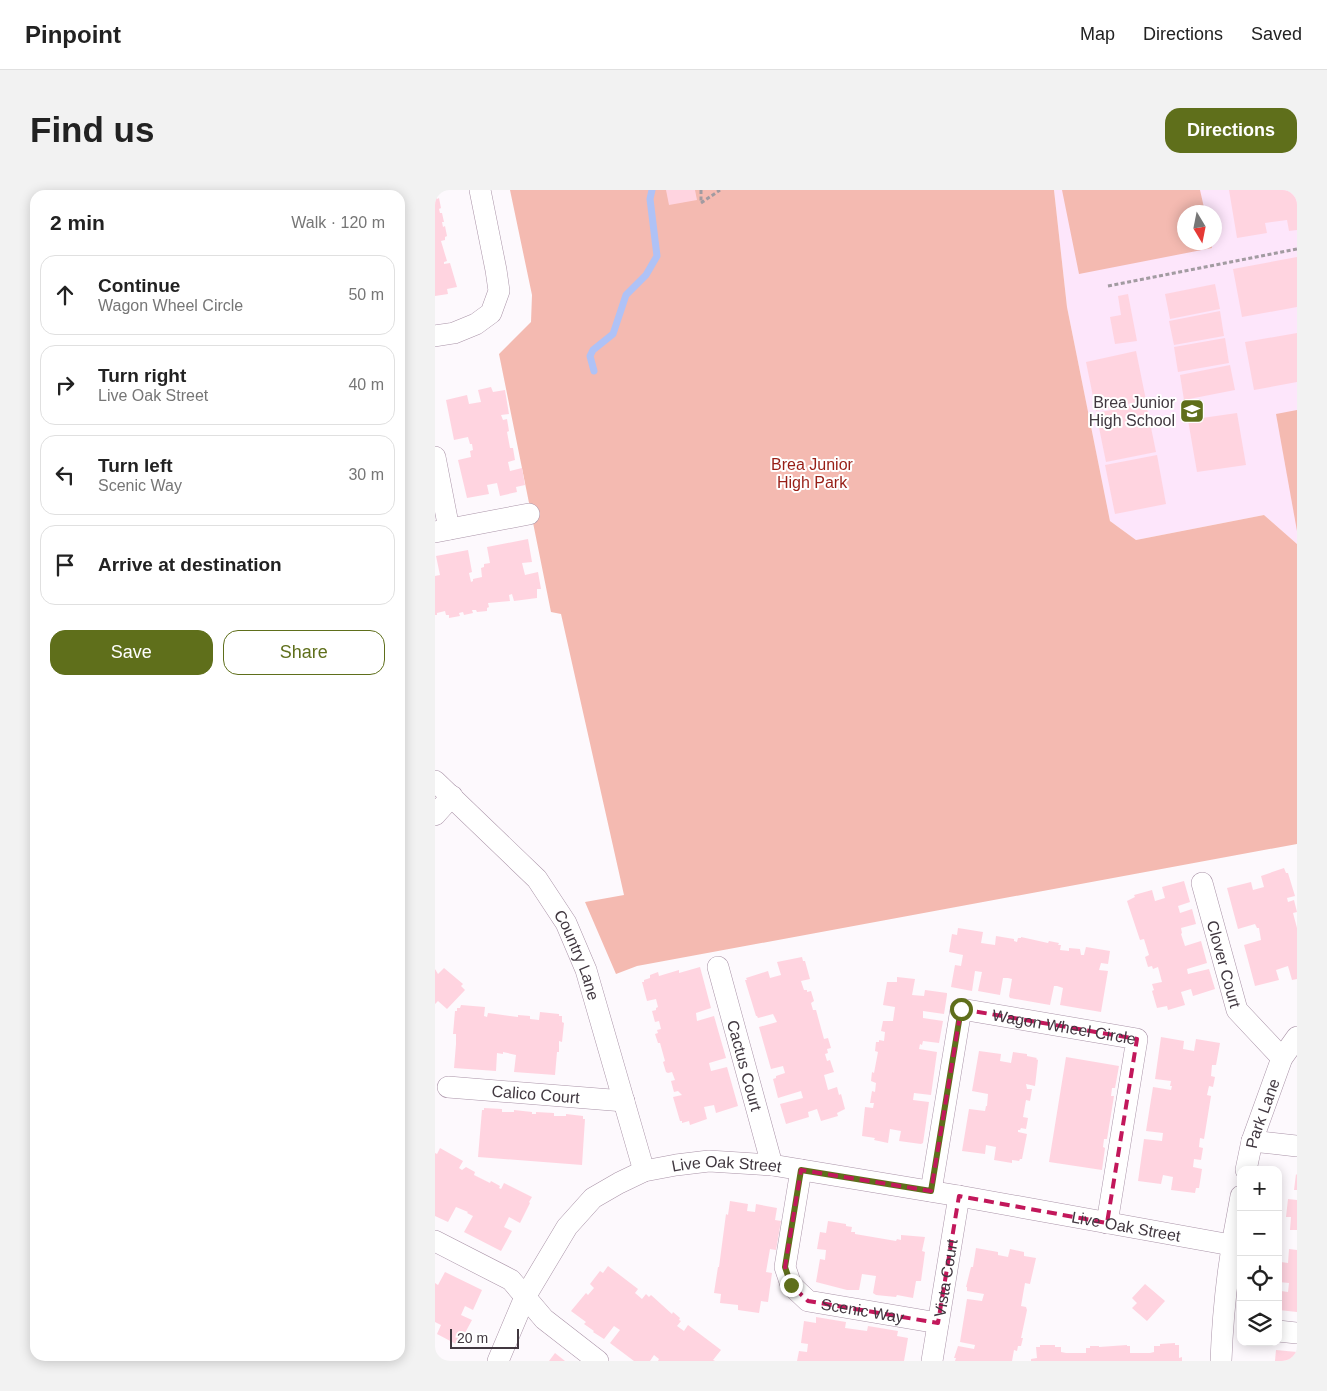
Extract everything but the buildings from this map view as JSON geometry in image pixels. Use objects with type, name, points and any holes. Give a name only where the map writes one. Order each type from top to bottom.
[{"type":"street","points":[[435,336],[454,333],[476,324],[491,313],[499,291],[480,190]]},
{"type":"street","points":[[435,457],[442,530],[529,514]]},
{"type":"street","name":"Country Lane","points":[[435,781],[537,878],[566,923],[586,970],[644,1171]]},
{"type":"street","points":[[435,815],[452,796]]},
{"type":"street","name":"Clover Court","points":[[1202,882],[1237,1010],[1282,1058]]},
{"type":"street","name":"Cactus Court","points":[[718,967],[772,1165]]},
{"type":"street","name":"Wagon Wheel Circle","points":[[931,1191],[961,1009],[1127,1037],[1137,1039],[1107,1223]]},
{"type":"street","name":"Park Lane","points":[[1247,1166],[1252,1141],[1282,1058],[1297,1037]]},
{"type":"street","name":"Calico Court","points":[[448,1087],[624,1101]]},
{"type":"street","points":[[1252,1141],[1297,1146]]},
{"type":"street","name":"Live Oak Street","points":[[498,1361],[525,1297],[567,1227],[593,1198],[644,1171],[676,1165],[709,1161],[772,1165],[931,1191],[1231,1245]]},
{"type":"street","name":"Scenic Way","points":[[801,1170],[785,1267],[791,1285],[808,1301],[938,1323]]},
{"type":"street","name":"Vista Court","points":[[932,1361],[959,1196]]},
{"type":"street","points":[[1221,1361],[1231,1327],[1231,1245],[1238,1211]]},
{"type":"street","points":[[435,1241],[511,1280],[543,1319],[598,1361]]},
{"type":"street","points":[[1282,1331],[1297,1333]]},
{"type":"path","points":[[701,190],[701,204],[721,190]]},
{"type":"path","points":[[1108,286],[1297,250]]},
{"type":"path","points":[[435,1358],[440,1361]]},
{"type":"highlighted area","points":[[961,1009],[1137,1039],[1107,1223],[959,1196],[938,1323],[808,1301],[791,1285],[785,1267],[801,1170],[931,1191]]},
{"type":"shaded area","name":"Brea Junior High School","points":[[1054,190],[1297,190],[1297,544],[1264,515],[1136,540],[1110,521],[1067,307]]},
{"type":"green space","name":"Brea Junior High Park","points":[[510,190],[1054,190],[1067,307],[1110,521],[1136,540],[1264,515],[1297,544],[1297,844],[637,966],[616,974],[585,902],[624,895],[561,614],[551,612],[499,354],[531,322],[532,295]]},
{"type":"green space","points":[[1062,190],[1200,190],[1203,205],[1177,205],[1177,250],[1202,250],[1079,274]]},
{"type":"green space","points":[[1297,410],[1297,531],[1276,414]]},
{"type":"waterway","points":[[594,371],[590,356],[593,350],[613,334],[626,295],[646,275],[657,256],[650,199],[652,190]]},
{"type":"place","name":"Brea Junior High School","points":[[1192,411]]},
{"type":"route","points":[[791,1285],[785,1267],[801,1170],[931,1191],[961,1009]]}]
